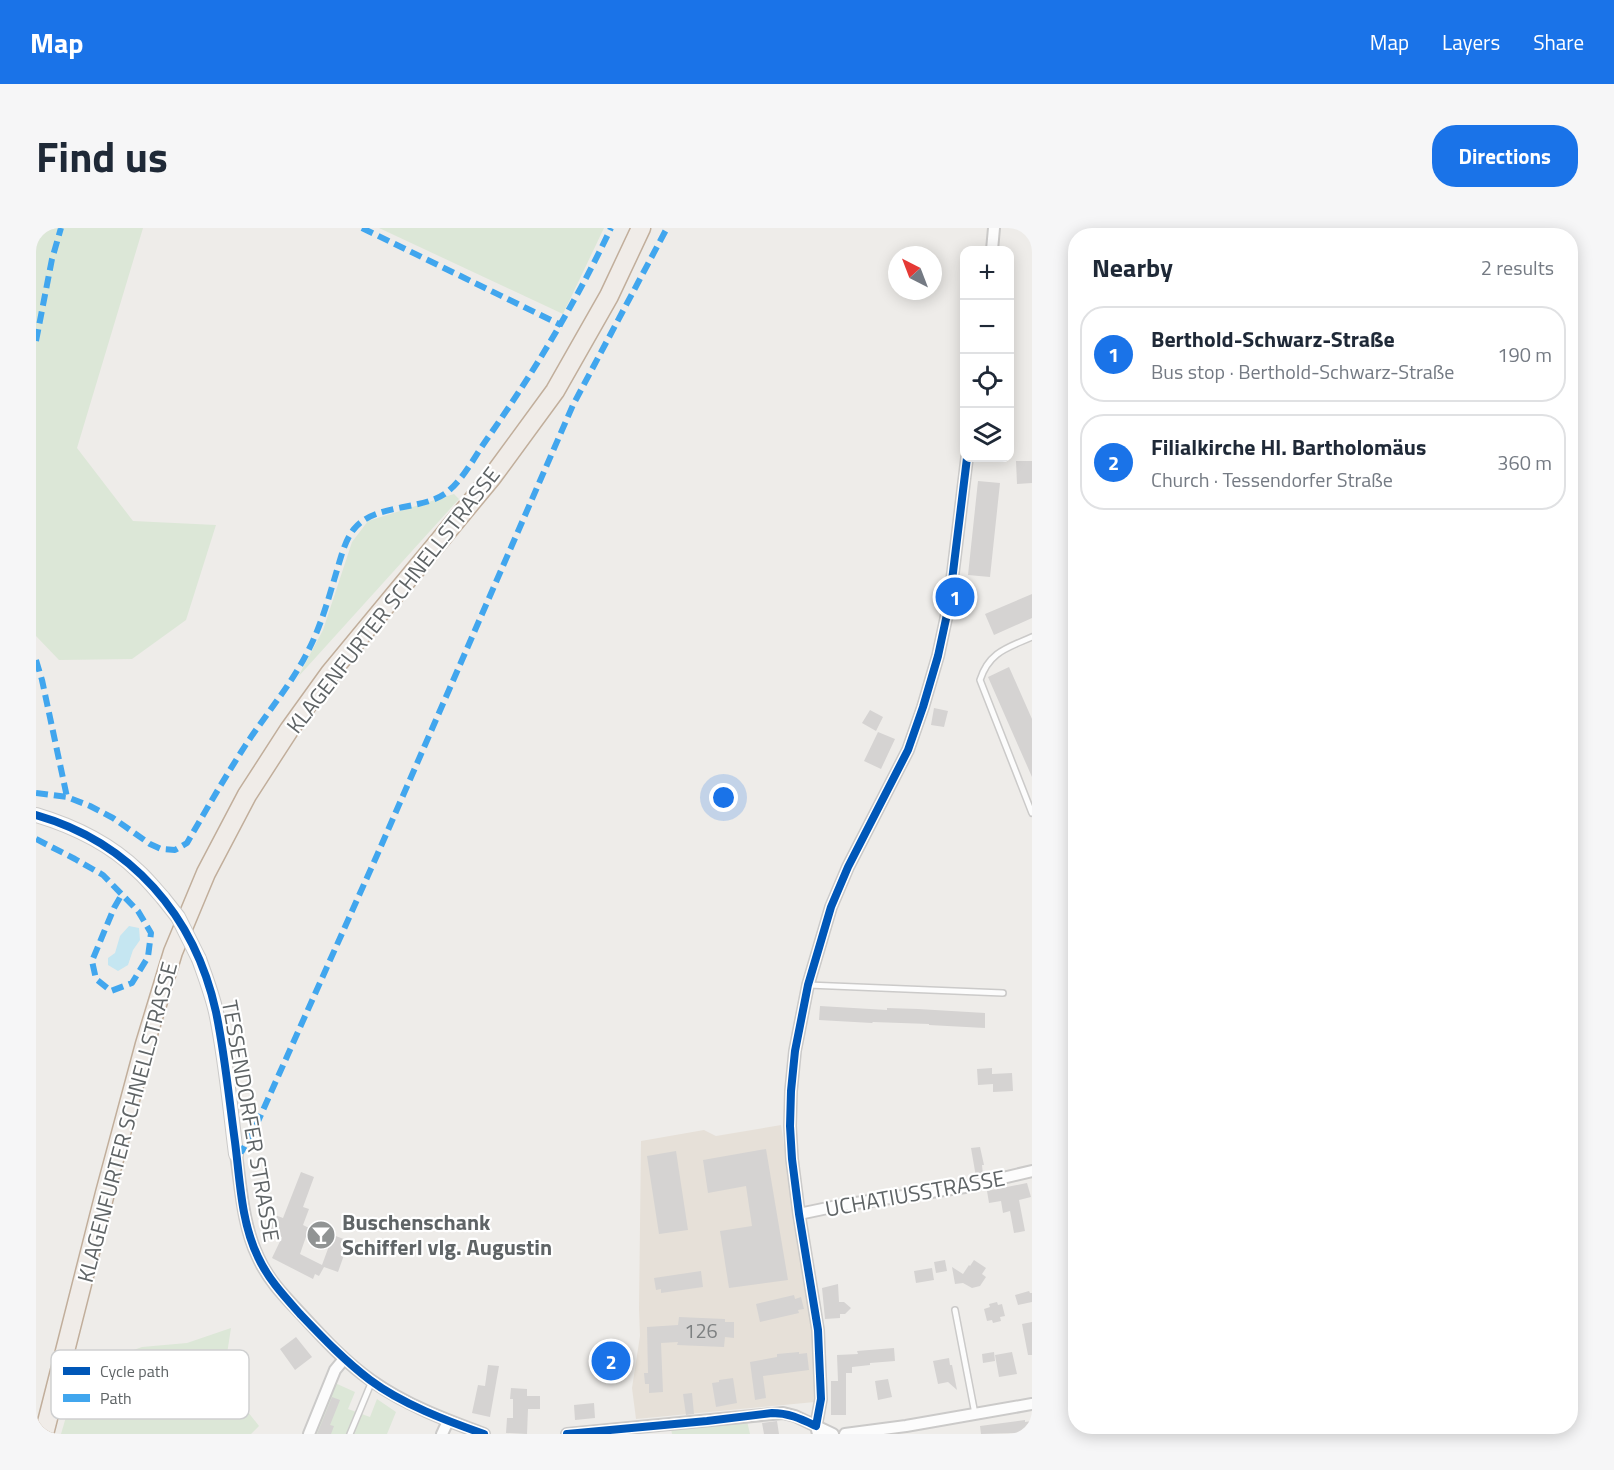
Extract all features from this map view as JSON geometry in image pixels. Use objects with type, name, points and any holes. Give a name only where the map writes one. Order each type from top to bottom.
[{"type":"highway","name":"KLAGENFURTER SCHNELLSTRASSE","points":[[65,1350],[145,1044],[173,952],[206,873],[247,795],[289,730],[330,673],[492,477],[555,391],[609,296],[641,228]]},
{"type":"highway","name":"KLAGENFURTER SCHNELLSTRASSE","points":[[44,1434],[51,1406]]},
{"type":"street","points":[[992,246],[994,228]]},
{"type":"street","points":[[817,1430],[821,1399],[818,1330],[799,1214],[790,1126],[795,1051],[808,985],[831,907],[848,867],[908,750],[938,656],[949,605],[967,462]]},
{"type":"street","name":"TESSENDORFER STRASSE","points":[[36,815],[67,825],[108,847],[139,871],[178,917],[199,959],[216,1011],[246,1223],[267,1275],[280,1292],[344,1359],[372,1381],[448,1421],[484,1434]]},
{"type":"street","name":"UCHATIUSSTRASSE","points":[[799,1214],[965,1187],[1032,1171]]},
{"type":"street","points":[[309,1434],[335,1370],[344,1359]]},
{"type":"street","points":[[845,1434],[1032,1404]]},
{"type":"street","points":[[567,1434],[772,1413],[795,1416],[817,1430],[833,1434]]},
{"type":"street","points":[[442,1434],[448,1421]]},
{"type":"lane","points":[[1032,637],[993,656],[984,667],[980,680],[1032,813]]},
{"type":"lane","points":[[808,985],[1003,993]]},
{"type":"lane","points":[[955,1310],[975,1414]]},
{"type":"lane","points":[[350,1434],[372,1381]]},
{"type":"shaded area","points":[[781,1125],[813,1331],[815,1402],[636,1419],[632,1388],[640,1336],[641,1141],[704,1130],[716,1136]]},
{"type":"green space","points":[[36,228],[143,228],[77,448],[133,521],[216,525],[186,620],[132,659],[59,660],[36,636]]},
{"type":"green space","points":[[379,228],[604,228],[563,314]]},
{"type":"green space","points":[[454,494],[459,499],[298,677],[323,630],[352,542],[368,521]]},
{"type":"green space","points":[[231,1328],[228,1350],[134,1350],[142,1347],[187,1343]]},
{"type":"green space","points":[[335,1383],[355,1392],[348,1409],[370,1417],[377,1399],[396,1412],[387,1434],[314,1434]]},
{"type":"green space","points":[[249,1413],[259,1426],[251,1434],[61,1434],[65,1419],[249,1419]]},
{"type":"green space","points":[[747,1421],[750,1434],[672,1434],[671,1429]]},
{"type":"water","points":[[129,926],[139,928],[140,940],[133,950],[128,965],[118,971],[108,965],[108,958],[115,953],[120,936]]},
{"type":"building","points":[[1016,461],[1032,461],[1032,483],[1017,484]]},
{"type":"building","points":[[978,481],[1000,483],[990,577],[968,575]]},
{"type":"building","points":[[1032,594],[1032,618],[994,635],[985,614]]},
{"type":"building","points":[[1009,667],[1032,719],[1032,777],[988,677]]},
{"type":"building","points":[[934,708],[948,711],[944,727],[931,725]]},
{"type":"building","points":[[870,710],[883,717],[876,731],[862,723]]},
{"type":"building","points":[[878,732],[895,739],[881,769],[864,761]]},
{"type":"building","points":[[820,1006],[985,1013],[985,1028],[819,1020]]},
{"type":"building","points":[[992,1068],[992,1074],[1012,1073],[1013,1091],[993,1092],[993,1084],[978,1085],[977,1069]]},
{"type":"building","points":[[980,1147],[984,1165],[982,1165],[983,1175],[976,1177],[971,1148]]},
{"type":"building","points":[[766,1149],[788,1280],[729,1288],[720,1231],[752,1226],[746,1186],[708,1193],[703,1160]]},
{"type":"building","points":[[676,1151],[688,1230],[659,1234],[647,1156]]},
{"type":"building","points":[[301,1172],[314,1177],[303,1207],[309,1209],[303,1225],[309,1228],[300,1254],[322,1265],[333,1235],[349,1241],[338,1272],[324,1267],[319,1276],[315,1274],[313,1279],[272,1258],[282,1237],[269,1232],[275,1215],[283,1218]]},
{"type":"building","points":[[1027,1183],[1031,1197],[1019,1200],[1025,1231],[1014,1233],[1010,1211],[1003,1213],[1001,1201],[989,1203],[987,1191]]},
{"type":"building","points":[[945,1260],[947,1271],[936,1273],[934,1262]]},
{"type":"building","points":[[974,1260],[986,1268],[982,1274],[986,1277],[980,1286],[972,1288],[963,1283],[955,1284],[952,1267],[963,1274]]},
{"type":"building","points":[[932,1268],[934,1280],[916,1283],[914,1271]]},
{"type":"building","points":[[701,1271],[703,1287],[661,1293],[661,1289],[656,1290],[654,1278]]},
{"type":"building","points":[[838,1284],[839,1302],[844,1302],[851,1308],[845,1314],[840,1314],[840,1318],[825,1319],[822,1288]]},
{"type":"building","points":[[1029,1291],[1032,1293],[1032,1302],[1018,1305],[1015,1295]]},
{"type":"building","points":[[794,1295],[795,1299],[801,1297],[804,1309],[798,1310],[799,1313],[760,1322],[756,1304]]},
{"type":"building","points":[[997,1302],[998,1305],[1002,1304],[1005,1316],[1000,1317],[1001,1321],[993,1323],[992,1320],[987,1321],[984,1309],[990,1307],[989,1304]]},
{"type":"building","points":[[679,1317],[725,1319],[725,1322],[734,1322],[734,1338],[725,1337],[724,1347],[677,1345],[678,1342],[661,1343],[663,1392],[649,1393],[649,1384],[645,1384],[644,1373],[648,1373],[647,1327],[678,1325]]},
{"type":"building","points":[[1032,1322],[1032,1355],[1028,1355],[1022,1324]]},
{"type":"building","points":[[296,1337],[312,1357],[295,1370],[280,1349]]},
{"type":"building","points":[[894,1348],[895,1361],[852,1367],[852,1373],[846,1373],[846,1415],[831,1415],[831,1381],[838,1381],[837,1355]]},
{"type":"building","points":[[799,1352],[799,1354],[807,1353],[809,1370],[763,1376],[766,1398],[755,1400],[750,1362],[777,1357],[777,1354]]},
{"type":"building","points":[[994,1352],[995,1361],[983,1363],[982,1354]]},
{"type":"building","points":[[1012,1352],[1017,1374],[999,1377],[995,1355]]},
{"type":"building","points":[[606,1353],[620,1354],[621,1358],[620,1362],[606,1371],[601,1362],[608,1357]]},
{"type":"building","points":[[949,1358],[957,1390],[948,1382],[938,1384],[933,1361]]},
{"type":"building","points":[[488,1365],[499,1366],[490,1417],[472,1413],[478,1385],[485,1386]]},
{"type":"building","points":[[733,1378],[737,1403],[716,1407],[712,1383]]},
{"type":"building","points":[[888,1379],[892,1397],[878,1400],[875,1381]]},
{"type":"building","points":[[511,1388],[527,1389],[527,1396],[540,1396],[540,1409],[528,1409],[527,1434],[506,1433],[507,1418],[513,1418]]},
{"type":"building","points":[[692,1393],[694,1414],[686,1415],[683,1394]]},
{"type":"building","points":[[332,1397],[340,1400],[330,1425],[334,1426],[331,1434],[317,1434]]},
{"type":"building","points":[[594,1403],[595,1418],[575,1420],[574,1405]]},
{"type":"building","points":[[1025,1420],[1025,1422],[1032,1421],[1032,1434],[981,1434],[980,1426]]},
{"type":"building","points":[[777,1421],[779,1434],[764,1434],[762,1423]]},
{"type":"marked path","points":[[36,341],[52,259],[61,228]]},
{"type":"marked path","points":[[362,228],[561,325]]},
{"type":"marked path","points":[[36,793],[67,797],[90,806],[161,849],[175,850],[187,843],[253,734],[286,688],[308,651],[321,622],[351,533],[363,521],[374,515],[436,499],[458,481],[554,336],[611,228]]},
{"type":"marked path","points":[[236,1154],[242,1151],[255,1128],[378,853],[573,405],[667,228]]},
{"type":"marked path","points":[[36,660],[67,797]]},
{"type":"marked path","points":[[36,839],[103,875],[138,911],[151,933],[148,957],[132,983],[111,991],[96,979],[92,961],[114,908],[122,894]]},
{"type":"cycle path","points":[[567,1434],[772,1413],[789,1415],[816,1426],[821,1399],[818,1330],[799,1214],[790,1126],[795,1051],[808,985],[831,907],[848,867],[908,750],[938,656],[949,605],[967,462]]},
{"type":"cycle path","points":[[36,815],[70,827],[101,844],[129,864],[154,888],[175,915],[192,945],[206,977],[216,1012],[248,1230],[258,1257],[272,1280],[318,1332],[370,1380],[410,1404],[484,1434]]},
{"type":"place","name":"Berthold-Schwarz-Straße","points":[[955,597]]},
{"type":"place","name":"Buschenschank Schifferl vlg. Augustin","points":[[321,1235]]},
{"type":"place","name":"Filialkirche Hl. Bartholomäus","points":[[611,1361]]}]
